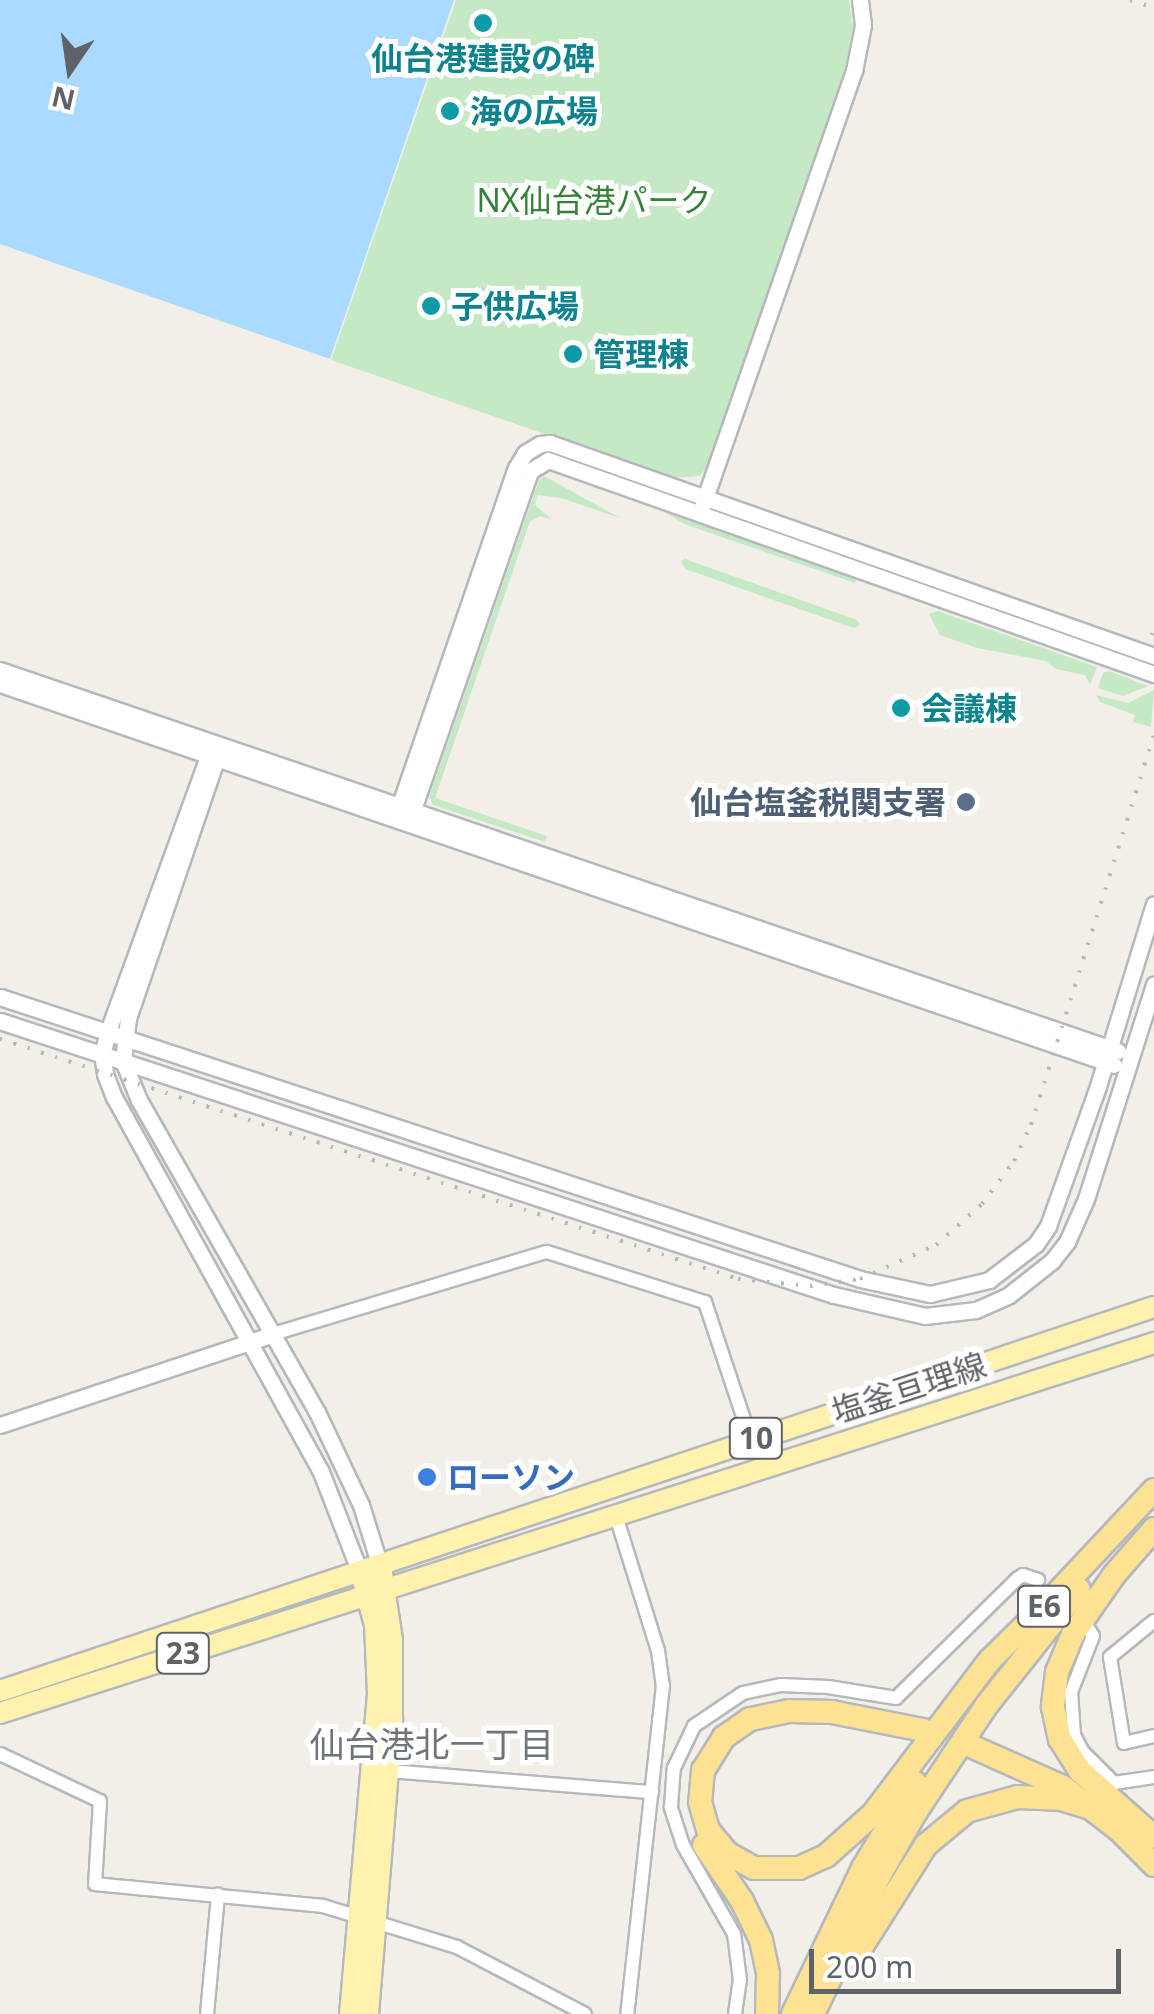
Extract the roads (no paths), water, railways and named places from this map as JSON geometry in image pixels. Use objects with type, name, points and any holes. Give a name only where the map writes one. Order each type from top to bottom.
[{"type":"highway","name":"E6","points":[[794,2014],[863,1868],[952,1735],[1038,1612],[1154,1490]]},
{"type":"highway","name":"E6","points":[[813,2014],[952,1735],[1154,1510]]},
{"type":"highway","points":[[1154,1529],[1088,1608],[1064,1653],[1053,1690],[1055,1724],[1071,1758],[1154,1837]]},
{"type":"highway","points":[[1038,1612],[990,1660],[873,1814],[826,1856],[799,1868],[754,1868],[726,1853],[708,1830],[700,1802],[703,1770],[724,1737],[750,1719],[788,1711],[832,1712],[952,1735],[1043,1777],[1093,1809],[1154,1865]]},
{"type":"highway","points":[[767,2014],[768,1974],[757,1929],[706,1847],[691,1814],[690,1781],[699,1752],[729,1720],[780,1702],[855,1706],[952,1735],[1118,1806]]},
{"type":"highway","points":[[826,2014],[900,1881],[952,1820],[983,1804],[1018,1796],[1061,1800],[1093,1809]]},
{"type":"main road","name":"塩釜亘理線","points":[[369,1566],[1154,1307]]},
{"type":"main road","name":"塩釜亘理線","points":[[376,1591],[1154,1343]]},
{"type":"main road","points":[[350,2014],[388,1771],[393,1673],[369,1566]]},
{"type":"main road","name":"23","points":[[0,1691],[369,1566]]},
{"type":"main road","points":[[368,2014],[367,1920],[378,1694],[376,1591]]},
{"type":"main road","name":"23","points":[[0,1712],[376,1591]]},
{"type":"street","points":[[702,505],[854,71],[863,25],[860,0]]},
{"type":"street","points":[[404,816],[525,453],[550,443],[702,505],[1154,674]]},
{"type":"street","points":[[702,505],[1154,656]]},
{"type":"street","points":[[0,670],[213,753]]},
{"type":"street","points":[[0,684],[1130,1062]]},
{"type":"street","points":[[102,1054],[116,1034],[213,753]]},
{"type":"street","points":[[0,997],[860,1278],[930,1294],[989,1280],[1036,1244],[1057,1210],[1154,904]]},
{"type":"street","points":[[0,1021],[834,1295],[925,1316],[976,1310],[993,1303],[1052,1261],[1079,1221],[1154,984]]},
{"type":"street","points":[[116,1034],[144,1110],[340,1459],[369,1566]]},
{"type":"street","points":[[102,1054],[114,1097],[369,1566]]},
{"type":"street","points":[[2,1421],[547,1252],[705,1302],[751,1440]]},
{"type":"street","points":[[616,1516],[658,1650],[663,1685],[628,2014]]},
{"type":"street","points":[[735,2014],[740,1980],[734,1934],[683,1845],[672,1807],[674,1768],[694,1726],[743,1694],[781,1686],[817,1686],[896,1698],[1016,1579],[1023,1575],[1038,1580]]},
{"type":"street","points":[[1154,1621],[1110,1657],[1124,1743],[1154,1736]]},
{"type":"street","points":[[1088,1628],[1093,1636],[1070,1692],[1074,1735],[1082,1751],[1114,1784],[1154,1777]]},
{"type":"street","points":[[0,1754],[100,1801],[96,1884],[323,1906],[457,1947],[585,2014]]},
{"type":"street","points":[[388,1771],[652,1792]]},
{"type":"street","points":[[207,2014],[218,1895]]},
{"type":"water","points":[[0,0],[454,0],[330,359],[0,244]]},
{"type":"railway","points":[[1130,0],[1154,8]]},
{"type":"railway","points":[[1152,635],[1154,629]]},
{"type":"railway","points":[[0,1039],[738,1279],[810,1286],[860,1279],[936,1245],[982,1204],[1014,1161],[1031,1125],[1154,736]]},
{"type":"place","name":"仙台港建設の碑","points":[[483,23]]},
{"type":"place","name":"海の広場","points":[[450,111]]},
{"type":"place","name":"子供広場","points":[[431,306]]},
{"type":"place","name":"管理棟","points":[[573,354]]},
{"type":"place","name":"会議棟","points":[[901,708]]},
{"type":"place","name":"仙台塩釜税関支署","points":[[966,802]]},
{"type":"place","name":"ローソン","points":[[427,1477]]},
{"type":"district","name":"仙台港北一丁目","points":[[432,1744]]},
{"type":"park label","name":"NX仙台港パーク","points":[[594,200]]}]
